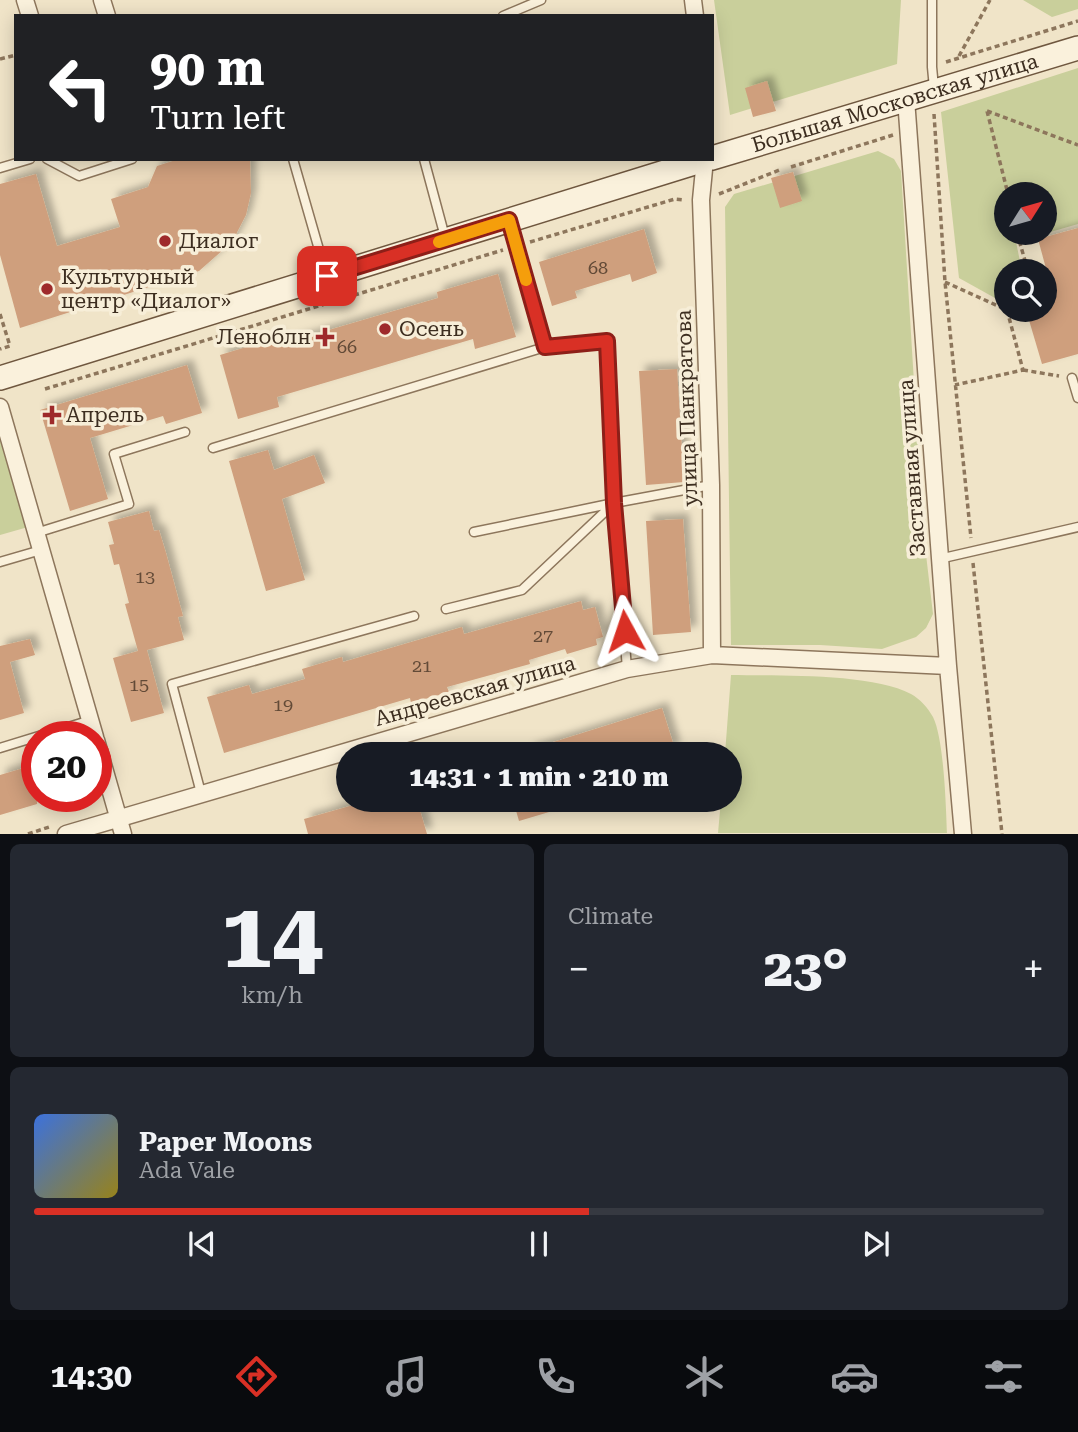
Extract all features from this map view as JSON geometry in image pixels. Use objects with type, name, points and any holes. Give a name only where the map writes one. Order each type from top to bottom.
[{"type":"main road","name":"Большая Московская улица","points":[[714,157],[1078,48]]},
{"type":"main road","points":[[0,378],[699,161]]},
{"type":"street","name":"Заставная улица","points":[[906,99],[947,666],[963,834]]},
{"type":"street","name":"улица Панкратова","points":[[705,161],[701,200],[711,485],[712,654]]},
{"type":"street","points":[[0,407],[90,720]]},
{"type":"street","name":"Андреевская улица","points":[[66,834],[627,669],[712,654],[947,666]]},
{"type":"street","points":[[112,793],[123,834]]},
{"type":"lane","points":[[508,14],[541,0]]},
{"type":"lane","points":[[932,0],[934,91]]},
{"type":"lane","points":[[0,168],[23,161]]},
{"type":"lane","points":[[51,161],[79,176],[126,161]]},
{"type":"lane","points":[[294,161],[327,276]]},
{"type":"lane","points":[[425,161],[446,240]]},
{"type":"lane","points":[[509,220],[545,347]]},
{"type":"lane","points":[[214,448],[545,347],[607,341],[614,503],[627,669]]},
{"type":"lane","points":[[1072,378],[1078,398]]},
{"type":"lane","points":[[36,533],[129,504],[114,454],[185,432]]},
{"type":"lane","points":[[474,532],[711,485]]},
{"type":"lane","points":[[446,610],[522,590],[614,503]]},
{"type":"lane","points":[[939,559],[1078,527]]},
{"type":"lane","points":[[0,562],[41,550]]},
{"type":"lane","points":[[201,793],[173,684],[414,616]]},
{"type":"lane","points":[[0,748],[90,720]]},
{"type":"path","points":[[990,0],[958,58],[1078,21]]},
{"type":"path","points":[[934,91],[945,282],[1002,834]]},
{"type":"path","points":[[1005,182],[986,111],[1078,145]]},
{"type":"path","points":[[791,167],[908,131]]},
{"type":"path","points":[[40,391],[675,200],[701,200],[782,169]]},
{"type":"path","points":[[945,282],[994,304]]},
{"type":"path","points":[[0,314],[10,346],[0,349]]},
{"type":"path","points":[[1011,322],[1023,370]]},
{"type":"path","points":[[955,385],[1023,370],[1072,378]]},
{"type":"green space","points":[[714,0],[901,0],[897,64],[730,115]]},
{"type":"green space","points":[[1023,0],[1078,0],[1078,9],[1052,17]]},
{"type":"green space","points":[[1078,68],[1078,224],[1057,230],[1057,182],[994,182],[994,245],[1017,245],[1020,259],[994,259],[994,297],[959,278],[941,112]]},
{"type":"green space","points":[[878,151],[894,159],[901,171],[923,529],[933,614],[926,628],[916,637],[882,649],[820,645],[731,645],[725,207],[734,194]]},
{"type":"green space","points":[[0,433],[28,527],[0,535]]},
{"type":"green space","points":[[731,675],[849,679],[894,687],[921,701],[937,727],[944,774],[947,833],[718,833],[720,812],[742,812],[742,742],[726,742]]},
{"type":"building","points":[[767,81],[776,111],[753,117],[745,88]]},
{"type":"building","points":[[173,161],[250,161],[251,193],[246,215],[232,242],[199,271],[20,328],[0,255],[0,184],[36,174],[57,246],[120,227],[111,199],[148,187],[157,166]]},
{"type":"building","points":[[793,172],[802,201],[780,208],[771,178]]},
{"type":"building","points":[[1078,228],[1078,354],[1042,364],[1030,322],[1057,322],[1057,259],[1043,259],[1040,245],[1057,245],[1057,234]]},
{"type":"building","points":[[644,229],[657,273],[632,282],[630,274],[575,291],[577,298],[552,306],[539,262]]},
{"type":"building","points":[[498,274],[516,337],[475,349],[473,339],[277,397],[279,407],[238,419],[220,355],[279,337],[281,344],[438,298],[437,292]]},
{"type":"building","points":[[187,365],[202,413],[166,424],[163,416],[90,438],[108,499],[70,511],[40,410]]},
{"type":"building","points":[[677,369],[684,482],[646,485],[639,371]]},
{"type":"building","points":[[268,450],[274,470],[314,455],[325,483],[282,499],[305,580],[266,591],[229,461]]},
{"type":"building","points":[[149,511],[154,531],[159,530],[166,553],[183,616],[178,617],[184,640],[147,650],[164,713],[131,722],[113,658],[138,651],[125,604],[129,603],[119,564],[114,565],[109,545],[114,544],[108,522]]},
{"type":"building","points":[[683,519],[691,632],[653,635],[646,521]]},
{"type":"building","points":[[581,601],[583,610],[595,607],[603,637],[596,639],[597,645],[567,654],[565,649],[529,660],[530,664],[447,687],[449,692],[411,703],[410,698],[224,753],[207,697],[249,685],[252,694],[305,679],[302,669],[342,657],[343,662],[462,627],[464,634]]},
{"type":"building","points":[[30,639],[35,655],[10,662],[24,713],[0,720],[0,646]]},
{"type":"building","points":[[662,708],[673,742],[554,742]]},
{"type":"building","points":[[21,769],[21,809],[0,815],[0,775]]},
{"type":"building","points":[[336,810],[421,812],[427,834],[308,834],[304,819]]},
{"type":"building","points":[[516,812],[549,812],[519,821]]},
{"type":"slow traffic","points":[[439,242],[509,220],[526,280]]},
{"type":"place","name":"Диалог","points":[[165,241]]},
{"type":"place","name":"Культурный центр «Диалог»","points":[[47,289]]},
{"type":"place","name":"Осень","points":[[385,329]]},
{"type":"place","name":"Леноблн","points":[[325,337]]},
{"type":"place","name":"Апрель","points":[[52,415]]},
{"type":"route","points":[[327,276],[509,220],[545,347],[607,341],[614,503],[625,631]]}]
